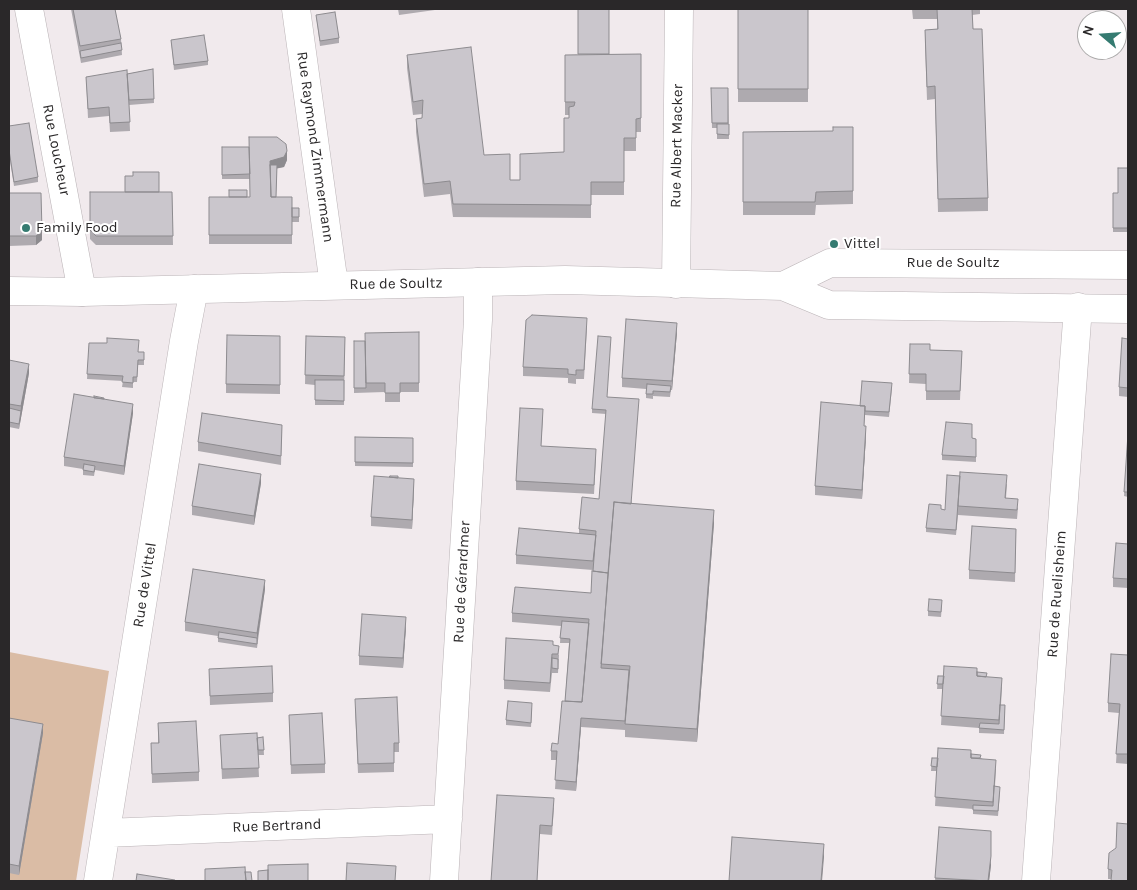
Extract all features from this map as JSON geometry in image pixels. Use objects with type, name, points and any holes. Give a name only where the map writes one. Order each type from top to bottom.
[{"type":"street","name":"Rue Loucheur","points":[[29,9],[82,292]]},
{"type":"street","name":"Rue Raymond Zimmermann","points":[[296,9],[334,285]]},
{"type":"street","name":"Rue Albert Macker","points":[[676,284],[679,9]]},
{"type":"street","name":"Rue de Soultz","points":[[783,286],[830,263],[1128,266]]},
{"type":"street","name":"Rue de Soultz","points":[[9,291],[82,292],[565,280],[783,286],[829,305],[1128,309]]},
{"type":"street","name":"Rue de Gérardmer","points":[[444,881],[478,282]]},
{"type":"street","name":"Rue de Vittel","points":[[98,881],[184,340],[194,289]]},
{"type":"street","name":"Rue de Ruelisheim","points":[[1036,881],[1078,307]]},
{"type":"street","name":"Rue Bertrand","points":[[106,833],[448,819]]},
{"type":"shaded area","points":[[9,652],[109,671],[76,881],[9,881]]},
{"type":"building","points":[[73,9],[115,9],[121,39],[80,46]]},
{"type":"building","points":[[578,9],[609,9],[609,54],[578,54]]},
{"type":"building","points":[[738,9],[808,9],[808,89],[738,89]]},
{"type":"building","points":[[937,9],[972,9],[973,29],[982,29],[988,198],[938,199],[935,86],[927,87],[925,30],[938,29]]},
{"type":"building","points":[[335,12],[339,38],[320,41],[316,15]]},
{"type":"building","points":[[204,35],[208,61],[174,65],[171,40]]},
{"type":"building","points":[[121,43],[122,50],[81,58],[80,51]]},
{"type":"building","points":[[471,47],[484,155],[510,154],[510,180],[520,180],[520,154],[564,152],[564,118],[569,118],[569,107],[574,106],[575,102],[565,102],[565,55],[641,54],[641,118],[636,119],[636,138],[624,138],[624,182],[591,182],[591,205],[453,204],[450,181],[424,184],[416,119],[422,118],[423,100],[413,102],[407,55]]},
{"type":"building","points":[[153,69],[154,99],[129,100],[127,74]]},
{"type":"building","points":[[127,70],[130,122],[110,123],[109,107],[88,109],[86,77]]},
{"type":"building","points":[[711,88],[728,88],[728,123],[712,123]]},
{"type":"building","points":[[29,123],[38,177],[14,182],[9,150],[9,126]]},
{"type":"building","points":[[717,124],[729,124],[729,135],[717,134]]},
{"type":"building","points":[[833,127],[853,127],[853,191],[816,192],[815,202],[743,202],[743,132],[833,131]]},
{"type":"building","points":[[249,137],[277,137],[286,144],[287,151],[284,157],[270,161],[271,197],[292,197],[292,235],[209,235],[209,197],[250,197]]},
{"type":"building","points":[[222,147],[249,147],[250,174],[222,175]]},
{"type":"building","points":[[270,165],[277,165],[276,197],[271,197]]},
{"type":"building","points":[[1118,168],[1128,168],[1128,228],[1113,228],[1113,193],[1118,193]]},
{"type":"building","points":[[133,172],[159,172],[159,192],[125,192],[125,176],[133,176]]},
{"type":"building","points":[[229,190],[247,190],[247,197],[229,197]]},
{"type":"building","points":[[90,192],[172,192],[173,236],[96,236],[90,230]]},
{"type":"building","points":[[9,193],[41,193],[42,231],[36,236],[9,236]]},
{"type":"building","points":[[292,208],[299,208],[299,217],[292,217]]},
{"type":"building","points":[[532,315],[587,318],[584,370],[576,370],[576,375],[568,374],[568,369],[523,367],[526,320]]},
{"type":"building","points":[[626,319],[677,323],[672,381],[622,378]]},
{"type":"building","points":[[419,332],[419,383],[400,383],[400,393],[385,393],[385,383],[366,383],[365,333]]},
{"type":"building","points":[[227,335],[280,336],[280,385],[226,384]]},
{"type":"building","points":[[306,336],[345,337],[344,376],[305,375]]},
{"type":"building","points":[[598,336],[611,337],[607,397],[639,399],[631,504],[614,502],[608,573],[593,571],[596,531],[579,529],[582,497],[599,499],[606,410],[592,409]]},
{"type":"building","points":[[107,338],[139,340],[138,352],[144,352],[144,360],[138,360],[137,377],[133,377],[133,383],[122,382],[123,376],[87,374],[89,343],[107,343]]},
{"type":"building","points":[[1122,338],[1128,339],[1128,388],[1119,387]]},
{"type":"building","points":[[354,341],[365,341],[366,388],[354,388]]},
{"type":"building","points":[[910,344],[930,344],[930,350],[962,351],[960,391],[926,391],[926,374],[909,374]]},
{"type":"building","points":[[9,360],[29,364],[21,406],[9,404]]},
{"type":"building","points":[[315,380],[344,380],[344,401],[315,400]]},
{"type":"building","points":[[862,381],[892,383],[889,412],[865,411],[865,406],[860,406]]},
{"type":"building","points":[[647,384],[671,386],[670,392],[653,391],[653,394],[646,394]]},
{"type":"building","points":[[74,394],[133,404],[124,466],[64,457]]},
{"type":"building","points":[[821,402],[865,406],[864,426],[866,426],[862,490],[815,486]]},
{"type":"building","points":[[9,408],[21,411],[19,424],[9,422]]},
{"type":"building","points":[[520,408],[543,409],[541,446],[596,449],[594,485],[516,481]]},
{"type":"building","points":[[202,413],[282,425],[281,456],[198,442]]},
{"type":"building","points":[[946,422],[972,424],[972,438],[976,439],[976,457],[942,455]]},
{"type":"building","points":[[1128,434],[1128,492],[1124,492]]},
{"type":"building","points":[[355,437],[413,438],[413,463],[355,462]]},
{"type":"building","points":[[84,464],[95,466],[94,472],[83,470]]},
{"type":"building","points":[[199,464],[261,474],[254,516],[192,506]]},
{"type":"building","points":[[960,472],[1007,475],[1005,498],[1018,499],[1017,510],[958,506]]},
{"type":"building","points":[[947,475],[960,476],[956,530],[926,528],[929,504],[941,505],[941,509],[945,510]]},
{"type":"building","points":[[374,476],[414,479],[412,520],[371,517]]},
{"type":"building","points":[[614,502],[714,510],[697,729],[625,724],[630,666],[601,664]]},
{"type":"building","points":[[972,526],[1016,529],[1015,573],[969,570]]},
{"type":"building","points":[[519,528],[596,535],[593,561],[516,555]]},
{"type":"building","points":[[1116,543],[1128,544],[1128,579],[1113,578]]},
{"type":"building","points":[[193,569],[265,580],[257,633],[185,622]]},
{"type":"building","points":[[592,571],[608,573],[601,668],[629,670],[625,721],[581,718],[576,782],[555,780],[557,751],[551,751],[552,743],[558,744],[562,701],[582,702],[589,619],[512,613],[515,587],[591,593]]},
{"type":"building","points":[[929,599],[942,600],[941,612],[928,611]]},
{"type":"building","points":[[362,614],[406,617],[403,658],[359,656]]},
{"type":"building","points":[[562,621],[589,623],[582,702],[565,701],[570,639],[560,638]]},
{"type":"building","points":[[219,632],[257,638],[257,644],[218,638]]},
{"type":"building","points":[[506,638],[553,641],[553,645],[559,646],[558,654],[552,654],[550,683],[504,680]]},
{"type":"building","points":[[1111,654],[1128,655],[1128,754],[1116,754],[1120,704],[1108,703]]},
{"type":"building","points":[[552,658],[558,659],[558,669],[552,668]]},
{"type":"building","points":[[272,666],[273,693],[210,696],[209,669]]},
{"type":"building","points":[[944,666],[977,668],[977,676],[1002,678],[999,720],[941,716]]},
{"type":"building","points":[[977,672],[987,673],[986,677],[977,676]]},
{"type":"building","points":[[938,676],[944,676],[943,684],[937,684]]},
{"type":"building","points":[[397,697],[399,743],[394,743],[394,763],[358,764],[355,699]]},
{"type":"building","points":[[508,701],[532,703],[531,723],[506,720]]},
{"type":"building","points":[[1000,705],[1005,705],[1004,730],[979,728],[980,723],[999,724]]},
{"type":"building","points":[[322,713],[325,764],[291,765],[289,715]]},
{"type":"building","points":[[9,718],[43,724],[19,866],[9,864]]},
{"type":"building","points":[[196,721],[199,772],[152,774],[151,743],[159,743],[158,723]]},
{"type":"building","points":[[257,733],[259,768],[222,769],[220,735]]},
{"type":"building","points":[[263,737],[264,750],[258,750],[257,738]]},
{"type":"building","points":[[938,748],[971,750],[971,758],[996,760],[993,802],[935,797]]},
{"type":"building","points":[[971,754],[981,755],[980,758],[971,758]]},
{"type":"building","points":[[932,758],[938,758],[937,767],[931,766]]},
{"type":"building","points":[[994,786],[1000,787],[998,811],[973,810],[973,805],[993,806]]},
{"type":"building","points":[[497,795],[554,798],[552,826],[540,825],[537,881],[491,881]]},
{"type":"building","points":[[1117,823],[1128,824],[1128,881],[1111,881],[1112,870],[1108,869],[1109,853],[1116,848]]},
{"type":"building","points":[[939,827],[991,831],[988,881],[935,878]]},
{"type":"building","points":[[732,837],[824,844],[821,881],[729,881]]},
{"type":"building","points":[[347,863],[396,866],[395,881],[346,881]]},
{"type":"building","points":[[308,864],[308,881],[268,881],[268,865]]},
{"type":"building","points":[[245,867],[246,881],[205,881],[205,869]]},
{"type":"building","points":[[268,870],[268,881],[258,881],[258,871]]},
{"type":"building","points":[[245,872],[251,872],[252,881],[246,881]]},
{"type":"building","points":[[137,874],[175,880],[175,881],[136,881]]},
{"type":"place","name":"Family Food","points":[[26,228]]},
{"type":"place","name":"Vittel","points":[[834,244]]}]
